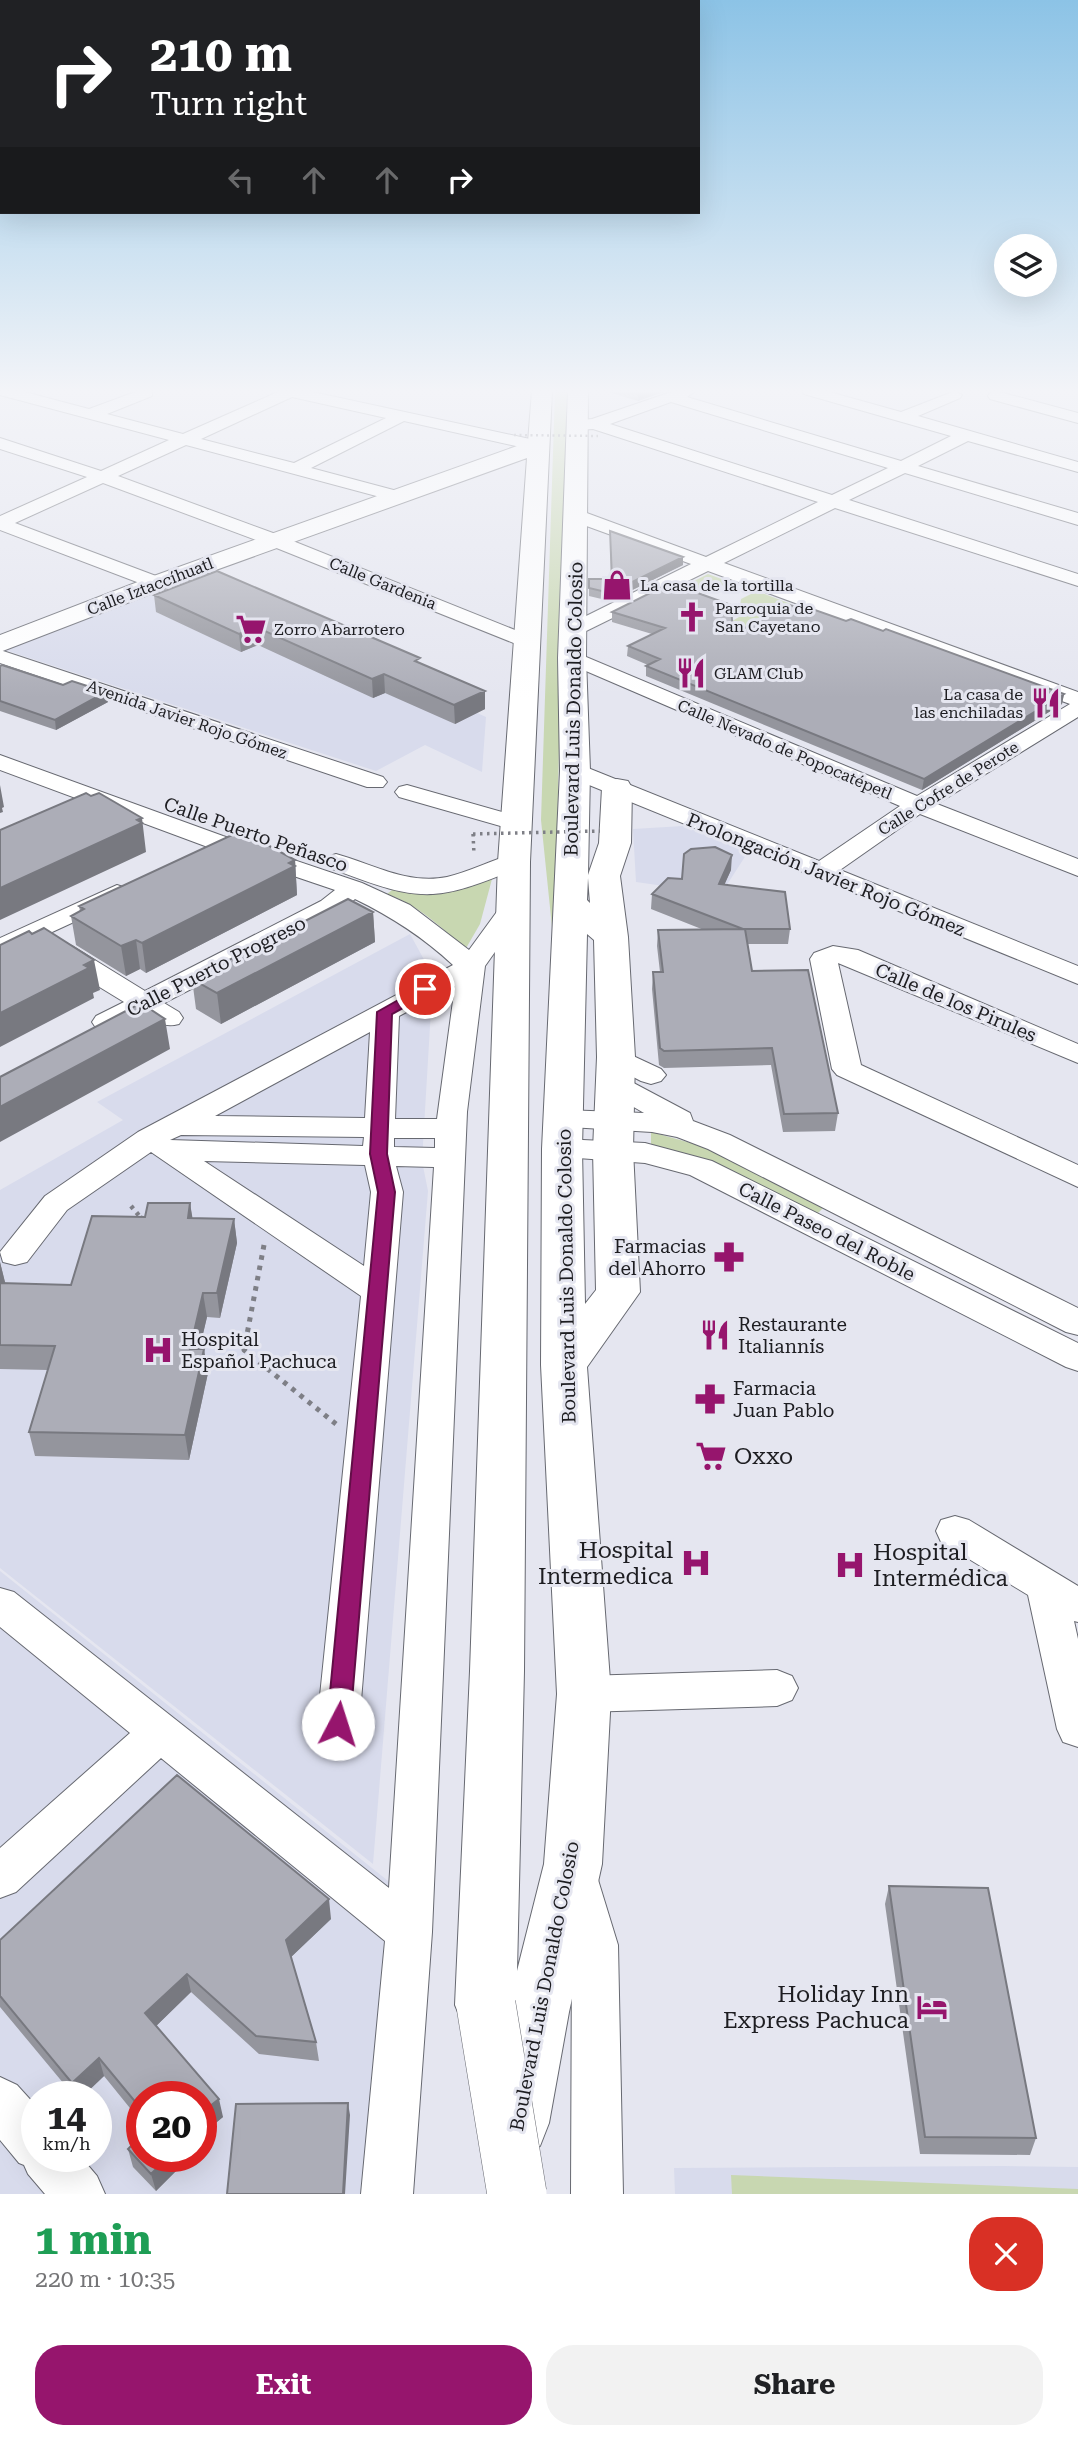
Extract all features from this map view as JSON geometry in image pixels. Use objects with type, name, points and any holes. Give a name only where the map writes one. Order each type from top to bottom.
[{"type":"main road","name":"Calle Iztaccíhuatl","points":[[0,644],[402,493]]},
{"type":"main road","name":"Boulevard Luis Donaldo Colosio","points":[[517,2194],[486,2005],[514,862],[528,642],[527,493]]},
{"type":"main road","name":"Boulevard Luis Donaldo Colosio","points":[[503,2194],[538,2012],[573,1864],[584,1694],[564,1365],[563,1134],[575,771],[572,658],[577,516],[580,493]]},
{"type":"main road","points":[[564,1365],[618,1292],[627,1098],[604,876],[615,843],[617,788]]},
{"type":"main road","points":[[570,903],[611,937]]},
{"type":"street","points":[[0,524],[64,493]]},
{"type":"street","name":"Calle Gardenia","points":[[152,493],[528,642]]},
{"type":"street","points":[[386,493],[396,496]]},
{"type":"street","points":[[808,493],[1078,580]]},
{"type":"street","points":[[573,629],[849,493]]},
{"type":"street","points":[[993,493],[1078,519]]},
{"type":"street","points":[[0,502],[26,511]]},
{"type":"street","points":[[577,516],[1078,699]]},
{"type":"street","points":[[0,524],[157,583]]},
{"type":"street","name":"Avenida Javier Rojo Gómez","points":[[0,656],[375,782]]},
{"type":"street","name":"Calle Nevado de Popocatépetl","points":[[572,658],[918,805],[1078,868]]},
{"type":"street","name":"Calle Cofre de Perote","points":[[820,872],[918,805],[1078,708]]},
{"type":"street","name":"Calle Puerto Peñasco","points":[[0,745],[396,883],[438,886],[514,862]]},
{"type":"street","name":"Calle Puerto Peñasco","points":[[0,762],[214,841],[353,888],[401,911],[437,936],[471,966]]},
{"type":"street","name":"Prolongación Javier Rojo Gómez","points":[[575,771],[1078,976]]},
{"type":"street","points":[[60,809],[110,784]]},
{"type":"street","points":[[407,792],[518,824]]},
{"type":"street","points":[[193,858],[205,852],[214,841],[238,829]]},
{"type":"street","points":[[4,944],[145,880]]},
{"type":"street","name":"Calle Puerto Progreso","points":[[84,1034],[331,907],[353,888]]},
{"type":"street","points":[[15,1254],[56,1203],[162,1138],[471,966],[513,908]]},
{"type":"street","points":[[4,944],[52,945],[169,1018]]},
{"type":"street","name":"Calle de los Pirules","points":[[1078,1054],[848,956],[833,954],[824,959],[847,1069],[1078,1177]]},
{"type":"street","points":[[387,2194],[410,1932],[451,1143],[471,966]]},
{"type":"street","points":[[338,1724],[387,1192],[379,1141],[385,1012]]},
{"type":"street","name":"Calle Paseo del Roble","points":[[563,1134],[627,1098]]},
{"type":"street","name":"Calle Paseo del Roble","points":[[627,1098],[652,1123],[683,1128],[719,1142],[1078,1322]]},
{"type":"street","name":"Calle Paseo del Roble","points":[[627,1098],[670,1158],[701,1168],[1078,1358]]},
{"type":"street","points":[[162,1138],[451,1143]]},
{"type":"street","points":[[162,1138],[379,1292]]},
{"type":"street","points":[[955,1531],[1062,1596],[1078,1729]]},
{"type":"street","points":[[0,1604],[410,1932]]},
{"type":"street","points":[[584,1694],[778,1688]]},
{"type":"street","points":[[0,1877],[159,1733]]},
{"type":"street","points":[[573,1864],[595,1945],[597,2194]]},
{"type":"street","points":[[0,2102],[21,2126]]},
{"type":"street","points":[[60,2172],[79,2194]]},
{"type":"path","points":[[474,852],[473,834],[600,831]]},
{"type":"path","points":[[131,1206],[144,1222]]},
{"type":"path","points":[[263,1248],[244,1350],[364,1446]]},
{"type":"shaded area","points":[[186,581],[486,717],[482,772],[425,745],[376,771],[5,650]]},
{"type":"shaded area","points":[[683,826],[748,852],[721,894],[636,882],[633,829]]},
{"type":"shaded area","points":[[410,934],[433,976],[422,1161],[428,1191],[373,1864],[0,1568],[0,1190],[123,1120],[97,1102]]},
{"type":"shaded area","points":[[0,1571],[397,1888],[413,2194],[0,2194]]},
{"type":"shaded area","points":[[1078,2167],[1078,2194],[675,2194],[674,2168]]},
{"type":"green space","points":[[552,493],[565,493],[555,927],[552,927],[541,820]]},
{"type":"green space","points":[[708,574],[730,582],[713,590],[672,592]]},
{"type":"green space","points":[[757,591],[791,604],[744,628],[729,623],[739,617],[741,599]]},
{"type":"green space","points":[[492,879],[480,924],[465,950],[429,917],[387,894],[392,890],[430,891],[454,888]]},
{"type":"green space","points":[[651,1132],[713,1149],[824,1207],[817,1214],[706,1162],[651,1144]]},
{"type":"green space","points":[[731,2175],[1078,2189],[1078,2194],[732,2194]]},
{"type":"building","points":[[610,531],[683,557],[610,593],[589,588],[589,579],[612,579]]},
{"type":"building","points":[[217,571],[420,658],[415,661],[485,691],[454,705],[384,674],[372,679],[256,627],[239,634],[154,595]]},
{"type":"building","points":[[670,583],[731,605],[733,634],[790,605],[801,605],[846,621],[851,619],[883,631],[886,629],[1064,694],[924,779],[646,666],[660,659],[628,646],[665,628],[612,612]]},
{"type":"building","points":[[2,665],[63,685],[72,681],[106,692],[55,720],[0,701]]},
{"type":"building","points":[[86,793],[91,796],[99,793],[142,818],[137,820],[142,823],[0,888],[0,830]]},
{"type":"building","points":[[234,834],[255,838],[295,860],[289,863],[295,866],[142,943],[136,940],[121,946],[71,916],[84,909],[79,906]]},
{"type":"building","points":[[715,847],[732,855],[719,884],[785,892],[790,929],[743,929],[652,894],[668,878],[682,879],[684,854],[691,849]]},
{"type":"building","points":[[348,899],[373,912],[217,993],[192,979]]},
{"type":"building","points":[[44,928],[94,960],[84,965],[89,968],[0,1013],[0,945],[29,931],[32,934]]},
{"type":"building","points":[[745,929],[752,971],[808,970],[838,1113],[784,1114],[772,1048],[664,1051],[660,1048],[653,972],[663,972],[658,930]]},
{"type":"building","points":[[141,1003],[165,1019],[0,1107],[0,1077]]},
{"type":"building","points":[[148,1203],[190,1203],[188,1218],[234,1219],[217,1293],[203,1293],[190,1349],[204,1349],[185,1435],[29,1432],[55,1346],[0,1345],[0,1283],[71,1285],[92,1216],[145,1217]]},
{"type":"building","points":[[177,1775],[329,1899],[286,1940],[316,2042],[256,2036],[187,1974],[145,2013],[204,2081],[126,2081],[126,2091],[99,2058],[74,2081],[70,2081],[0,1996],[0,1940]]},
{"type":"building","points":[[889,1886],[988,1888],[1036,2138],[925,2137]]},
{"type":"building","points":[[348,2103],[343,2194],[227,2194],[236,2104]]},
{"type":"place","name":"La casa de la tortilla","points":[[617,585]]},
{"type":"place","name":"Parroquia de San Cayetano","points":[[692,617]]},
{"type":"place","name":"Zorro Abarrotero","points":[[251,629]]},
{"type":"place","name":"GLAM Club","points":[[691,673]]},
{"type":"place","name":"La casa de las enchiladas","points":[[1046,703]]},
{"type":"place","name":"Farmacias del Ahorro","points":[[729,1257]]},
{"type":"place","name":"Restaurante Italianni´s","points":[[715,1335]]},
{"type":"place","name":"Hospital Español Pachuca","points":[[158,1350]]},
{"type":"place","name":"Farmacia Juan Pablo","points":[[710,1399]]},
{"type":"place","name":"Oxxo","points":[[711,1456]]},
{"type":"place","name":"Hospital Intermedica","points":[[696,1563]]},
{"type":"place","name":"Hospital Intermédica","points":[[850,1565]]},
{"type":"place","name":"Holiday Inn Express Pachuca","points":[[932,2007]]},
{"type":"route","points":[[338,1724],[387,1192],[378,1154],[385,1012],[425,989]]}]
